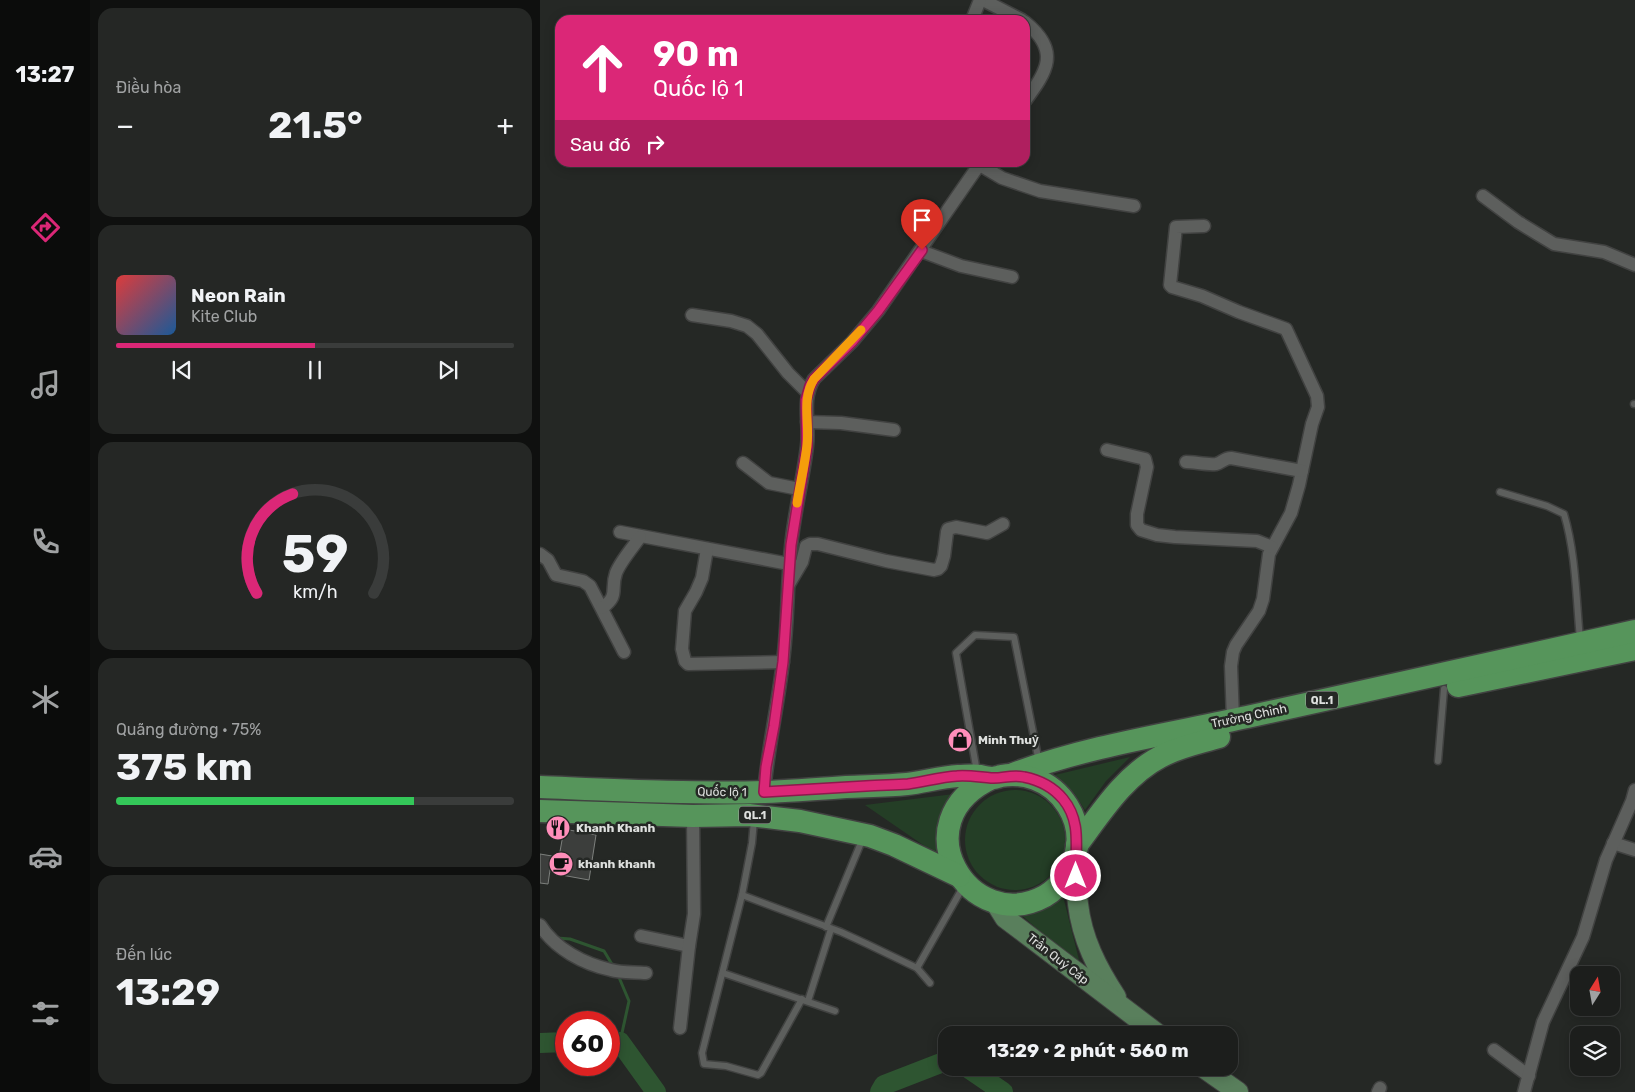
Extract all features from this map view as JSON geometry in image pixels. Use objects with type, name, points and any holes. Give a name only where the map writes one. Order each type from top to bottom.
[{"type":"highway","name":"Trường Chinh","points":[[993,776],[1088,751],[1635,630]]},
{"type":"highway","name":"Trường Chinh","points":[[1076,851],[1115,796],[1135,775],[1161,756],[1181,748],[1219,737],[1635,648]]},
{"type":"highway","name":"Quốc lộ 1","points":[[540,788],[764,792],[906,784],[955,776],[993,776]]},
{"type":"highway","name":"QL.1","points":[[993,776],[1023,776],[1045,784],[1064,800],[1075,821],[1076,851],[1064,880],[1045,896],[1021,904],[995,902],[979,895],[962,879],[952,862],[948,848],[951,818],[967,794],[979,784],[993,776]]},
{"type":"highway","name":"Quốc lộ 1","points":[[540,811],[693,816],[754,815],[800,821],[865,834],[894,845],[962,879]]},
{"type":"main road","name":"Trần Quý Cáp","points":[[1076,851],[1078,906],[1087,944],[1097,968],[1126,1011]]},
{"type":"main road","name":"Trần Quý Cáp","points":[[995,902],[1005,918],[1147,1026]]},
{"type":"main road","points":[[1215,1076],[1238,1092]]},
{"type":"street","points":[[974,15],[982,0],[1012,15]]},
{"type":"street","points":[[1030,26],[1042,40],[1047,63],[1043,76],[1030,94]]},
{"type":"street","points":[[764,792],[766,767],[783,662],[790,564],[799,490],[807,447],[806,400],[808,393],[814,379],[852,342],[878,311],[979,167]]},
{"type":"street","points":[[986,167],[1002,178],[1040,191],[1134,206]]},
{"type":"street","points":[[1483,196],[1518,222],[1554,244],[1604,252],[1635,265]]},
{"type":"street","points":[[1204,226],[1176,227],[1170,285],[1182,291],[1222,303],[1288,332],[1319,401],[1292,513],[1269,554],[1263,599],[1259,611],[1233,652],[1231,666],[1233,720]]},
{"type":"street","points":[[922,250],[961,266],[1012,277]]},
{"type":"street","points":[[692,315],[731,321],[746,326],[757,334],[788,373],[808,393]]},
{"type":"street","points":[[807,422],[841,423],[894,430]]},
{"type":"street","points":[[1107,450],[1145,459],[1147,467],[1136,520],[1141,530],[1146,533],[1175,537],[1258,541],[1272,547]]},
{"type":"street","points":[[1186,462],[1215,464],[1220,463],[1226,458],[1231,458],[1302,471]]},
{"type":"street","points":[[743,463],[769,483],[799,490]]},
{"type":"street","points":[[788,586],[802,562],[806,546],[810,544],[818,544],[886,561],[934,570],[938,569],[942,562],[948,529],[956,526],[987,534],[1002,524]]},
{"type":"street","points":[[620,532],[790,564]]},
{"type":"street","points":[[602,608],[611,601],[614,595],[616,573],[640,537]]},
{"type":"street","points":[[707,549],[702,578],[685,611],[682,649],[684,661],[688,664],[783,662]]},
{"type":"street","points":[[540,554],[548,560],[556,575],[588,583],[624,652]]},
{"type":"street","points":[[1524,1092],[1543,1022],[1583,938],[1606,860],[1635,790]]},
{"type":"street","points":[[680,1028],[694,914],[693,816]]},
{"type":"street","points":[[1613,843],[1635,850]]},
{"type":"street","points":[[540,925],[550,938],[568,952],[597,966],[618,971],[646,973]]},
{"type":"street","points":[[641,936],[689,946]]},
{"type":"street","points":[[1494,1050],[1528,1076]]},
{"type":"lane","points":[[1500,492],[1547,506],[1564,514],[1568,528],[1580,643]]},
{"type":"lane","points":[[993,776],[956,653],[975,635],[1014,638],[1039,765]]},
{"type":"lane","points":[[1438,761],[1444,689]]},
{"type":"lane","points":[[754,815],[752,843],[742,895],[702,1053],[704,1064],[726,1066],[758,1075],[805,1000],[829,928],[865,834]]},
{"type":"lane","points":[[917,968],[962,879]]},
{"type":"lane","points":[[742,895],[867,944],[917,968],[930,983]]},
{"type":"lane","points":[[723,973],[836,1011]]},
{"type":"green space","points":[[1130,757],[1106,781],[1085,810],[1074,793],[1055,775]]},
{"type":"green space","points":[[1015,790],[1034,794],[1051,804],[1061,821],[1065,840],[1061,859],[1051,876],[1034,886],[1015,890],[996,886],[979,876],[969,859],[965,840],[969,821],[979,804],[996,794]]},
{"type":"green space","points":[[954,794],[942,858],[865,805]]},
{"type":"green space","points":[[1062,892],[1081,968],[1017,911]]},
{"type":"building","points":[[564,829],[596,835],[589,880],[556,874]]},
{"type":"building","points":[[540,854],[552,856],[548,884],[540,883]]},
{"type":"waterway","points":[[557,938],[570,939],[604,951],[613,966]]},
{"type":"waterway","points":[[618,975],[629,1001],[620,1042]]},
{"type":"waterway","points":[[540,1043],[555,1042]]},
{"type":"waterway","points":[[620,1042],[656,1092]]},
{"type":"waterway","points":[[880,1092],[884,1085],[938,1064]]},
{"type":"waterway","points":[[980,1076],[1003,1092]]},
{"type":"slow traffic","points":[[797,503],[808,439],[806,400],[810,386],[814,379],[852,342],[861,330]]},
{"type":"place","name":"Minh Thuỷ","points":[[960,740]]},
{"type":"place","name":"Khanh Khanh","points":[[558,828]]},
{"type":"place","name":"khanh khanh","points":[[561,864]]},
{"type":"route","points":[[922,250],[878,311],[852,342],[814,379],[810,386],[806,400],[808,439],[791,545],[783,662],[766,767],[764,792],[906,784],[955,776],[992,778],[1010,775],[1023,776],[1045,784],[1055,791],[1070,810],[1075,821],[1077,833],[1076,876]]}]
